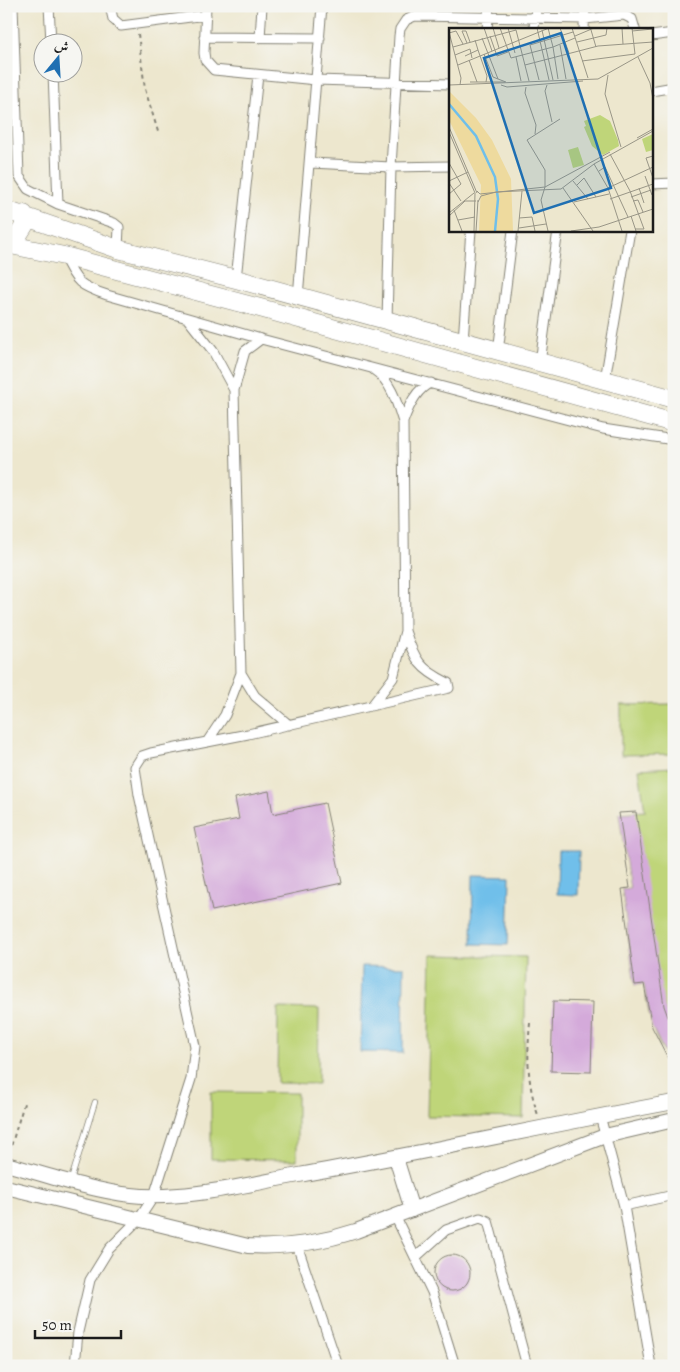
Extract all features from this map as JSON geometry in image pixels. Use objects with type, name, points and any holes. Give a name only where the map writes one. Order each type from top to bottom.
[{"type":"highway","points":[[6,210],[24,214],[118,249],[236,279],[674,399]]},
{"type":"highway","points":[[24,214],[24,226],[9,244],[64,256],[672,416]]},
{"type":"highway","points":[[260,308],[264,287]]},
{"type":"street","points":[[13,6],[18,176],[28,189],[58,204],[114,223],[119,227],[118,249]]},
{"type":"street","points":[[49,6],[50,32]]},
{"type":"street","points":[[110,6],[113,19],[117,24],[137,25],[206,11],[205,60],[214,70],[316,80],[449,84]]},
{"type":"street","points":[[260,38],[262,6]]},
{"type":"street","points":[[298,297],[311,162],[322,6]]},
{"type":"street","points":[[487,28],[489,6]]},
{"type":"street","points":[[534,28],[536,6]]},
{"type":"street","points":[[584,24],[585,6]]},
{"type":"street","points":[[387,321],[391,166],[396,83],[400,29],[406,20],[416,16],[535,19],[584,24],[626,16],[632,19],[635,28]]},
{"type":"street","points":[[652,36],[674,33]]},
{"type":"street","points":[[204,38],[320,38]]},
{"type":"street","points":[[236,279],[258,75]]},
{"type":"street","points":[[53,82],[58,204]]},
{"type":"street","points":[[652,91],[674,87]]},
{"type":"street","points":[[311,162],[391,166],[449,166]]},
{"type":"street","points":[[652,184],[674,183]]},
{"type":"street","points":[[463,341],[471,231]]},
{"type":"street","points":[[498,352],[513,231]]},
{"type":"street","points":[[540,363],[558,231]]},
{"type":"street","points":[[605,380],[630,231]]},
{"type":"street","points":[[64,256],[73,277],[83,287],[261,339],[367,365],[603,429],[674,440]]},
{"type":"street","points":[[187,318],[214,351],[234,390]]},
{"type":"street","points":[[207,742],[224,715],[240,673],[234,390],[241,358],[245,351],[261,339]]},
{"type":"street","points":[[367,365],[384,376],[396,400],[403,422],[405,631],[393,678],[372,704]]},
{"type":"street","points":[[403,422],[414,399],[426,384],[431,383]]},
{"type":"street","points":[[75,1366],[78,1332],[90,1280],[110,1249],[139,1219],[154,1196],[191,1079],[194,1046],[134,771],[142,756],[450,688],[448,683],[419,664],[405,631]]},
{"type":"street","points":[[240,673],[255,696],[289,725]]},
{"type":"street","points":[[8,1159],[71,1182],[131,1195],[154,1196],[250,1186],[674,1102]]},
{"type":"street","points":[[600,1116],[624,1206],[652,1366]]},
{"type":"street","points":[[6,1187],[248,1246],[275,1248],[328,1240],[605,1136],[674,1120]]},
{"type":"street","points":[[396,1158],[412,1210]]},
{"type":"street","points":[[624,1206],[674,1195]]},
{"type":"street","points":[[395,1216],[432,1292],[455,1366]]},
{"type":"street","points":[[416,1257],[446,1230],[480,1218],[488,1221],[526,1366]]},
{"type":"street","points":[[297,1245],[338,1366]]},
{"type":"lane","points":[[71,1182],[95,1102]]},
{"type":"path","points":[[137,25],[145,89],[158,135]]},
{"type":"path","points":[[530,1023],[528,1070],[531,1092],[542,1127]]},
{"type":"path","points":[[8,1159],[25,1100]]},
{"type":"green space","points":[[674,704],[674,754],[621,755],[621,705]]},
{"type":"green space","points":[[674,767],[674,1064],[656,1037],[644,984],[635,985],[622,889],[630,888],[619,813],[645,811],[639,769]]},
{"type":"green space","points":[[431,955],[526,957],[523,1118],[427,1116]]},
{"type":"green space","points":[[278,1008],[319,1009],[318,1084],[277,1083]]},
{"type":"green space","points":[[211,1092],[297,1093],[297,1160],[211,1159]]},
{"type":"water","points":[[558,851],[579,851],[578,895],[557,894]]},
{"type":"water","points":[[473,875],[510,876],[508,945],[472,944]]},
{"type":"water","points":[[362,966],[404,967],[403,1053],[360,1052]]},
{"type":"building","points":[[269,791],[273,814],[325,803],[342,883],[212,911],[194,828],[239,819],[235,798]]},
{"type":"building","points":[[636,812],[664,1006],[674,1033],[674,1070],[652,1027],[644,984],[635,985],[622,889],[630,888],[619,813]]},
{"type":"building","points":[[553,1001],[593,1002],[591,1072],[551,1071]]},
{"type":"building","points":[[452,1255],[459,1256],[465,1260],[469,1266],[469,1280],[465,1286],[459,1290],[452,1291],[445,1290],[439,1286],[435,1280],[434,1273],[435,1266],[439,1260],[445,1256]]}]
